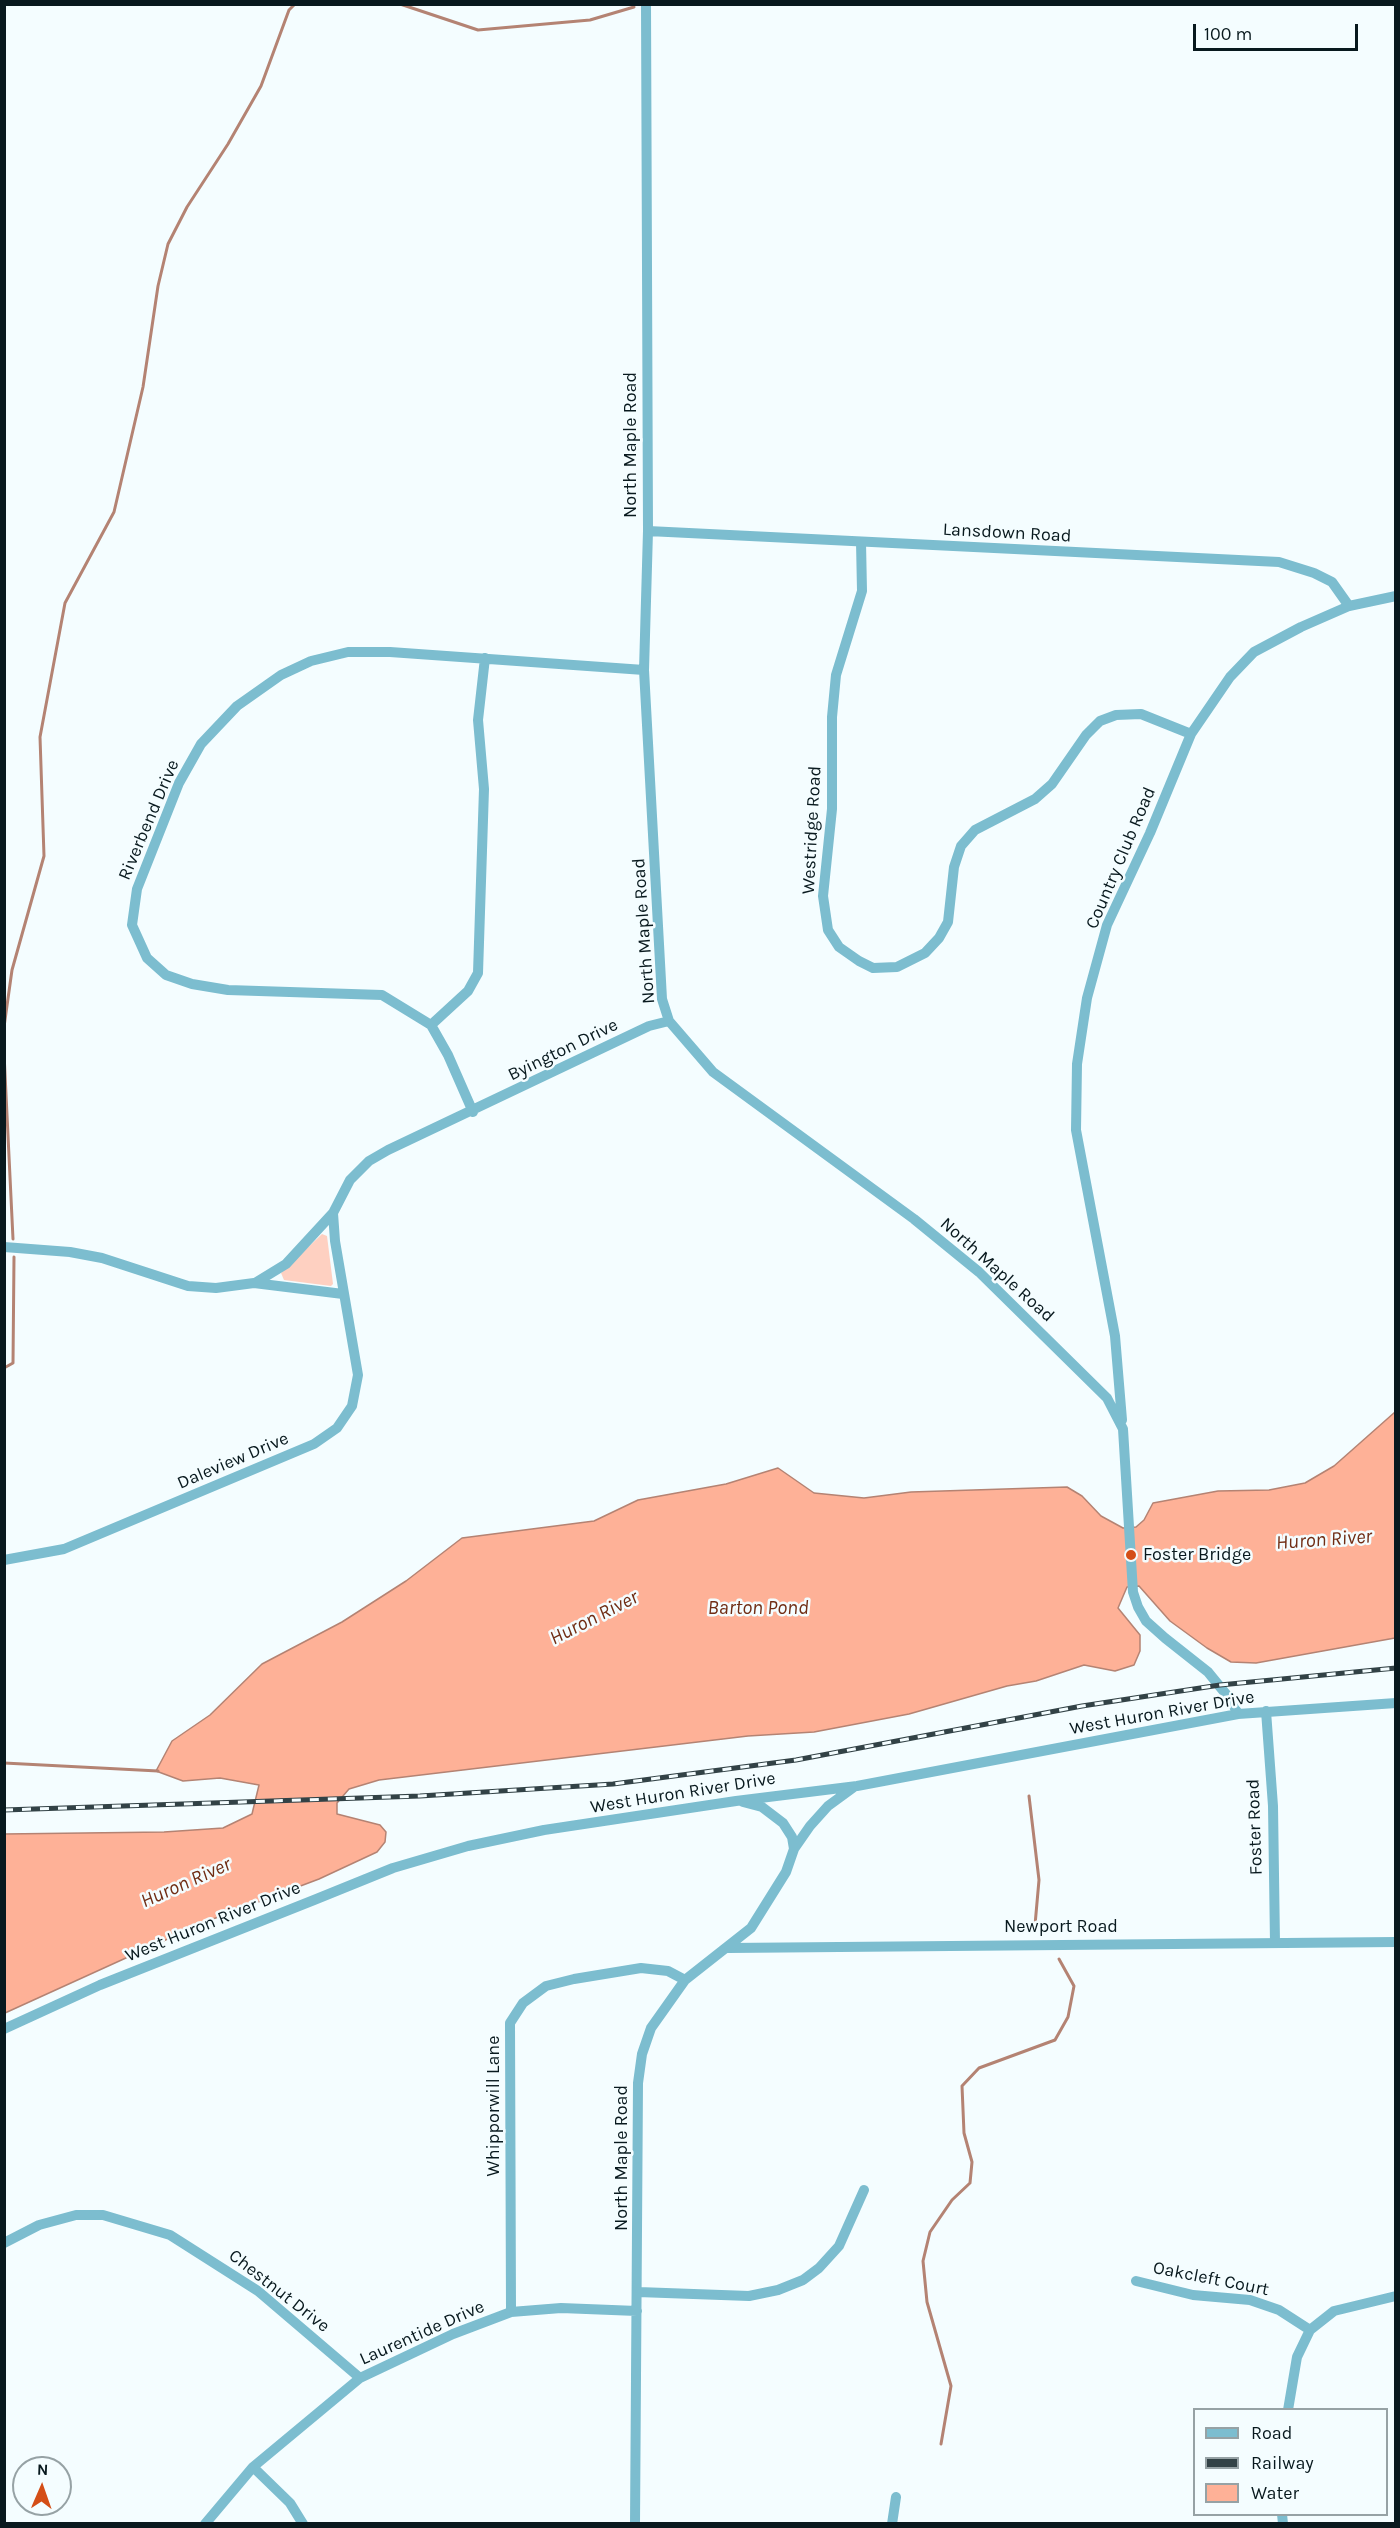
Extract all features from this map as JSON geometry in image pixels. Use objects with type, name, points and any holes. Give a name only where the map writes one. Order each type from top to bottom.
[{"type":"street","name":"North Maple Road","points":[[646,4],[648,531],[644,670],[662,999],[669,1021],[713,1071],[914,1218],[979,1272],[1107,1398],[1123,1429],[1133,1592],[1146,1621],[1208,1672],[1230,1699],[1238,1714]]},
{"type":"street","name":"Lansdown Road","points":[[648,531],[1279,562],[1314,573],[1332,582],[1349,606]]},
{"type":"street","name":"Westridge Road","points":[[861,542],[862,591],[836,675],[832,717],[832,808],[824,896],[828,930],[839,946],[859,961],[873,968],[897,967],[925,953],[939,938],[948,922],[954,867],[961,846],[975,830],[1035,799],[1052,784],[1086,735],[1100,721],[1116,715],[1141,714],[1191,734]]},
{"type":"street","name":"Country Club Road","points":[[1123,1429],[1115,1336],[1076,1130],[1077,1064],[1087,998],[1107,925],[1150,833],[1191,734],[1230,677],[1254,652],[1300,627],[1349,606],[1395,596]]},
{"type":"street","name":"Riverbend Drive","points":[[473,1112],[448,1055],[431,1025],[382,995],[228,990],[192,984],[166,975],[147,958],[132,925],[137,889],[179,783],[201,744],[237,706],[282,675],[311,661],[348,652],[485,658],[644,670]]},
{"type":"street","points":[[431,1025],[468,991],[478,974],[484,811],[478,720],[485,658]]},
{"type":"street","name":"Byington Drive","points":[[254,1283],[286,1264],[333,1213],[350,1180],[369,1161],[649,1026],[669,1021]]},
{"type":"street","name":"Daleview Drive","points":[[4,1560],[74,1545],[314,1444],[337,1428],[352,1406],[358,1375],[353,1332],[343,1294],[333,1213]]},
{"type":"street","points":[[4,1247],[70,1252],[102,1258],[188,1286],[216,1288],[254,1283],[343,1294]]},
{"type":"street","name":"West Huron River Drive","points":[[4,2029],[100,1985],[393,1868],[468,1846],[544,1830],[736,1800],[857,1786],[1238,1714],[1395,1702]]},
{"type":"street","name":"Foster Road","points":[[1266,1711],[1273,1806],[1275,1943]]},
{"type":"street","name":"North Maple Road","points":[[635,2523],[639,2083],[642,2054],[651,2028],[685,1980],[751,1928],[786,1872],[794,1849],[828,1806],[857,1786]]},
{"type":"street","points":[[736,1800],[762,1807],[783,1822],[792,1837],[794,1849]]},
{"type":"street","name":"Newport Road","points":[[728,1948],[1395,1942]]},
{"type":"street","name":"Whipporwill Lane","points":[[511,2312],[510,2023],[523,2003],[546,1986],[574,1979],[641,1968],[668,1971],[685,1980]]},
{"type":"street","points":[[638,2292],[749,2296],[778,2290],[803,2280],[819,2268],[839,2246],[864,2190]]},
{"type":"street","name":"Chestnut Drive","points":[[4,2243],[39,2225],[65,2217],[103,2216],[170,2235],[258,2291],[360,2378]]},
{"type":"street","name":"Oakcleft Court","points":[[1136,2281],[1193,2295],[1250,2300],[1279,2310],[1310,2330]]},
{"type":"street","points":[[1288,2408],[1297,2357],[1310,2330],[1334,2311],[1395,2296]]},
{"type":"street","name":"Laurentide Drive","points":[[205,2523],[253,2467],[360,2378],[453,2334],[511,2312],[561,2308],[637,2311]]},
{"type":"street","points":[[253,2467],[290,2504],[303,2523]]},
{"type":"street","points":[[892,2523],[896,2497]]},
{"type":"shaded area","points":[[322,1234],[327,1236],[333,1284],[331,1286],[284,1280],[281,1273]]},
{"type":"water","name":"Barton Pond","points":[[1395,1412],[1395,1638],[1256,1663],[1231,1662],[1170,1621],[1139,1586],[1127,1587],[1118,1608],[1140,1635],[1140,1651],[1134,1665],[1115,1671],[1084,1665],[1036,1681],[1007,1686],[909,1714],[814,1732],[748,1736],[379,1780],[349,1789],[337,1803],[337,1814],[380,1825],[386,1832],[385,1842],[377,1852],[319,1879],[205,1922],[5,2013],[4,1834],[164,1832],[223,1828],[252,1814],[259,1785],[220,1778],[183,1781],[156,1771],[172,1741],[210,1715],[262,1664],[342,1622],[406,1581],[462,1538],[594,1521],[638,1500],[726,1484],[778,1468],[814,1493],[864,1498],[911,1492],[1067,1487],[1082,1496],[1101,1516],[1123,1528],[1136,1527],[1144,1520],[1153,1503],[1218,1491],[1269,1490],[1305,1483],[1334,1466]]},
{"type":"waterway","points":[[4,1027],[12,970],[44,856],[40,737],[65,603],[114,512],[143,387],[158,286],[168,244],[187,207],[228,144],[261,86],[289,10],[295,4]]},
{"type":"waterway","points":[[400,4],[478,30],[590,20],[634,7]]},
{"type":"waterway","points":[[4,1053],[13,1239]]},
{"type":"waterway","points":[[4,1368],[13,1363],[14,1257]]},
{"type":"waterway","points":[[4,1763],[158,1771]]},
{"type":"waterway","points":[[1029,1796],[1039,1880],[1035,1925]]},
{"type":"waterway","points":[[941,2444],[951,2386],[927,2302],[923,2261],[930,2232],[952,2200],[970,2183],[972,2162],[964,2133],[962,2086],[979,2068],[1055,2040],[1068,2017],[1074,1986],[1059,1959]]},
{"type":"railway","points":[[4,1810],[420,1796],[613,1784],[796,1760],[1082,1706],[1220,1685],[1396,1668]]},
{"type":"place","name":"Foster Bridge","points":[[1131,1555]]},
{"type":"water label","name":"Huron River","points":[[1324,1540]]},
{"type":"water label","name":"Huron River","points":[[594,1618]]},
{"type":"water label","name":"Huron River","points":[[186,1883]]}]
